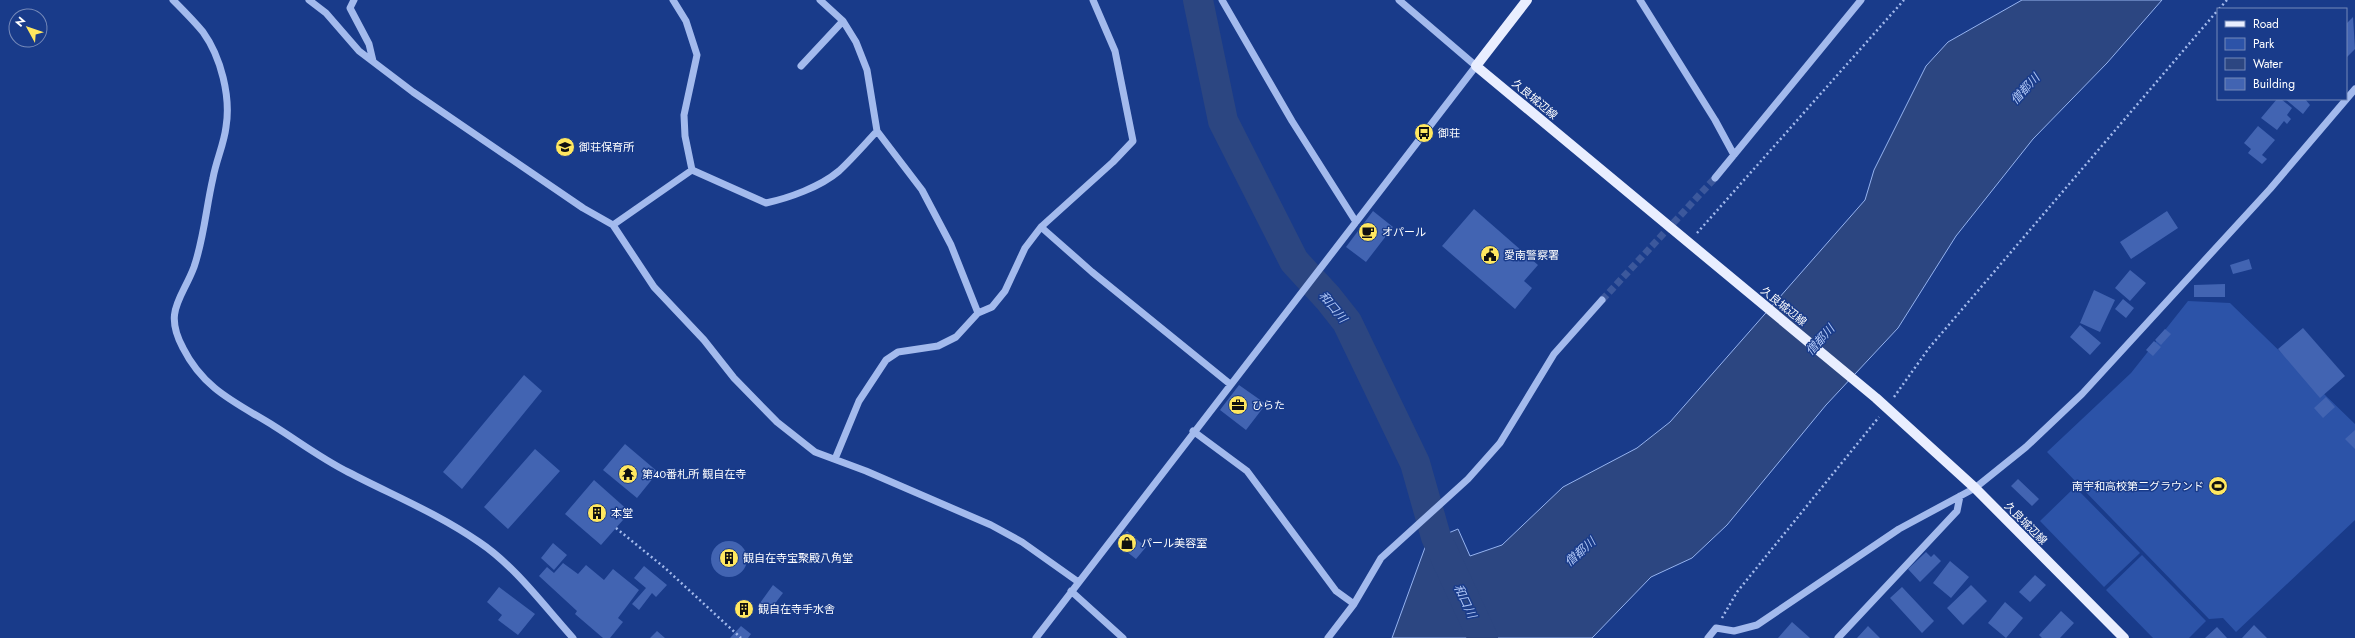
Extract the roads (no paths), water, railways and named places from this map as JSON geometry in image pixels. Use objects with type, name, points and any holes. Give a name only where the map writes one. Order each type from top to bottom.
[{"type":"main road","points":[[1476,66],[1527,0]]},
{"type":"main road","name":"久良城辺線","points":[[1476,66],[1876,398],[1975,488],[2124,638]]},
{"type":"street","points":[[173,0],[203,33],[218,61],[227,98],[226,127],[213,178],[204,230],[194,268],[177,300],[174,324],[182,348],[199,374],[229,401],[271,424],[347,472],[399,495],[454,525],[481,543],[509,568],[573,638]]},
{"type":"street","points":[[309,0],[326,13],[359,51],[413,92],[583,208],[612,225],[654,287],[704,340],[734,378],[777,422],[815,452],[991,525],[1022,542],[1077,581]]},
{"type":"street","points":[[354,0],[350,8],[368,44],[373,61]]},
{"type":"street","points":[[673,0],[686,21],[697,55],[684,115],[685,136],[692,170]]},
{"type":"street","points":[[820,0],[843,21],[856,42],[867,70],[877,131],[922,190],[951,245],[978,314]]},
{"type":"street","points":[[835,459],[859,401],[886,360],[898,352],[938,346],[956,337],[978,314],[992,307],[1005,291],[1025,248],[1041,227],[1113,162],[1132,141],[1115,51],[1093,0]]},
{"type":"street","points":[[1222,0],[1292,122],[1356,222]]},
{"type":"street","points":[[1036,638],[1077,581],[1476,66],[1399,0]]},
{"type":"street","points":[[1640,0],[1715,120],[1734,155]]},
{"type":"street","points":[[1715,178],[1861,0]]},
{"type":"street","points":[[801,66],[843,21]]},
{"type":"street","points":[[2347,98],[2355,89]]},
{"type":"street","points":[[1708,638],[1716,628],[1734,631],[1757,625],[1899,529],[1975,488],[2026,447],[2082,394],[2270,189],[2346,100]]},
{"type":"street","points":[[692,170],[766,203],[779,200],[818,184],[838,172],[877,131]]},
{"type":"street","points":[[612,225],[692,170]]},
{"type":"street","points":[[1041,227],[1092,272],[1230,384]]},
{"type":"street","points":[[1328,638],[1354,604],[1381,558],[1468,479],[1500,443],[1554,354],[1602,300]]},
{"type":"street","points":[[1193,431],[1247,471],[1336,591],[1354,604]]},
{"type":"street","points":[[1838,638],[1957,511],[1960,496]]},
{"type":"street","points":[[1071,591],[1123,638]]},
{"type":"water","name":"僧都川","points":[[2022,0],[2162,0],[2107,63],[2033,139],[1956,236],[1898,328],[1826,405],[1727,525],[1692,558],[1651,577],[1592,638],[1392,638],[1427,542],[1458,529],[1470,556],[1502,545],[1563,487],[1637,448],[1670,422],[1865,200],[1874,170],[1926,66],[1948,42]]},
{"type":"waterway","name":"和口川","points":[[1198,0],[1223,121],[1294,261],[1328,298],[1347,322],[1415,463],[1436,537],[1483,638]]},
{"type":"tunnel","points":[[1602,300],[1715,178]]},
{"type":"place","name":"御荘","points":[[1424,133]]},
{"type":"place","name":"御荘保育所","points":[[565,147]]},
{"type":"place","name":"オパール","points":[[1368,232]]},
{"type":"place","name":"愛南警察署","points":[[1490,255]]},
{"type":"place","name":"ひらた","points":[[1238,405]]},
{"type":"place","name":"第40番札所 観自在寺","points":[[628,474]]},
{"type":"place","name":"南宇和高校第二グラウンド","points":[[2218,486]]},
{"type":"place","name":"本堂","points":[[597,513]]},
{"type":"place","name":"パール美容室","points":[[1127,543]]},
{"type":"place","name":"観自在寺宝聚殿八角堂","points":[[729,558]]},
{"type":"place","name":"観自在寺手水舎","points":[[744,609]]}]
